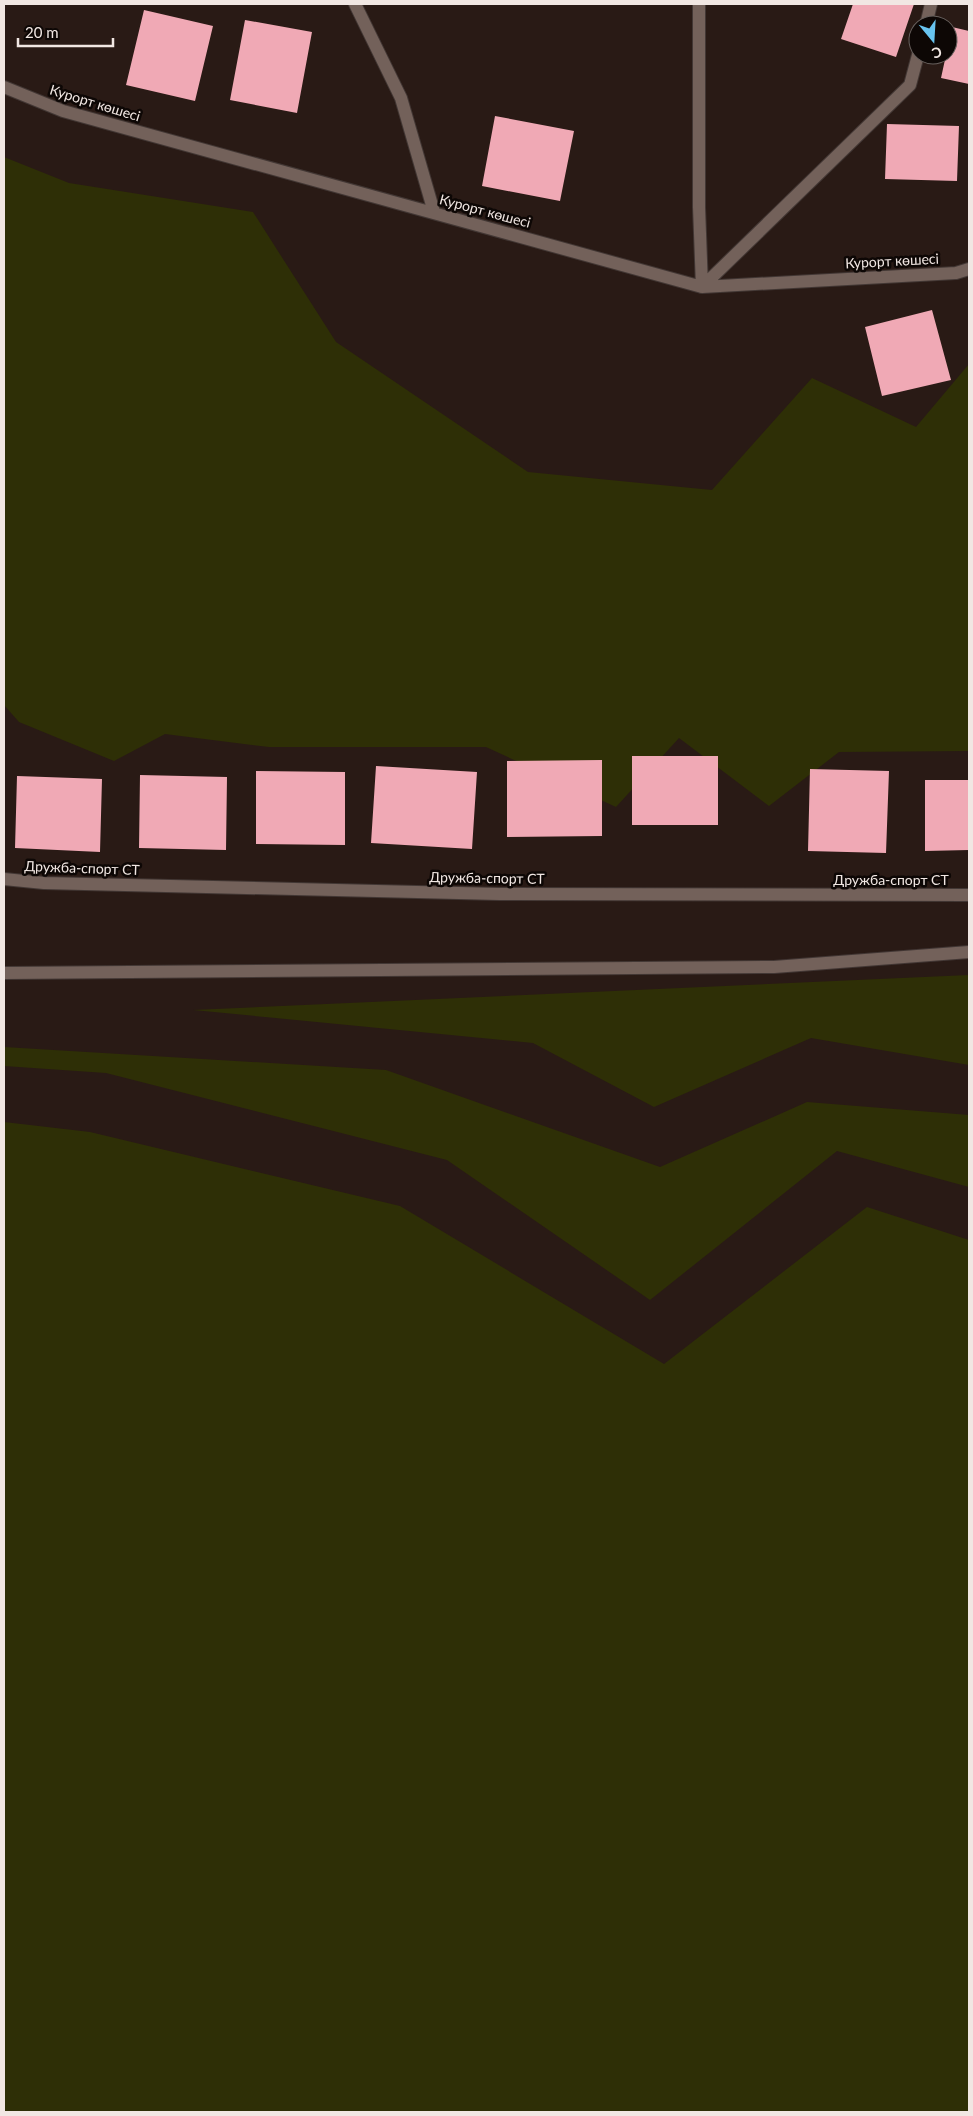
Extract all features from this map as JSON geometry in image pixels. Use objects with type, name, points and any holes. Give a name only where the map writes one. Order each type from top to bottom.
[{"type":"street","points":[[355,4],[401,98],[434,212]]},
{"type":"street","points":[[699,4],[702,287]]},
{"type":"street","points":[[702,287],[910,85],[915,65]]},
{"type":"street","name":"Курорт көшесі","points":[[4,87],[63,111],[702,287],[956,272],[969,269]]},
{"type":"street","name":"Дружба-спорт СТ","points":[[4,879],[44,883],[499,894],[969,895]]},
{"type":"street","points":[[4,973],[774,967],[969,952]]},
{"type":"shaded area","points":[[4,157],[69,183],[253,212],[336,342],[528,472],[712,490],[812,378],[916,427],[969,364],[969,751],[839,752],[769,806],[679,738],[616,807],[486,747],[269,747],[165,734],[114,761],[19,722],[4,705]]},
{"type":"shaded area","points":[[969,975],[969,1065],[811,1038],[654,1107],[533,1043],[193,1010]]},
{"type":"shaded area","points":[[4,1047],[386,1070],[660,1167],[807,1102],[969,1115],[969,1187],[837,1151],[650,1300],[447,1160],[106,1073],[4,1066]]},
{"type":"shaded area","points":[[4,1122],[90,1132],[400,1206],[664,1364],[867,1207],[969,1240],[969,2112],[4,2112]]},
{"type":"building","points":[[853,4],[914,4],[910,15],[908,15],[908,22],[896,57],[841,39]]},
{"type":"building","points":[[144,10],[213,26],[195,101],[126,85]]},
{"type":"building","points":[[245,20],[312,32],[297,113],[230,100]]},
{"type":"building","points":[[958,28],[969,31],[969,84],[941,78],[944,65],[958,65]]},
{"type":"building","points":[[495,116],[574,131],[560,201],[482,186]]},
{"type":"building","points":[[887,124],[959,126],[957,181],[885,179]]},
{"type":"building","points":[[932,310],[951,380],[882,396],[865,327]]},
{"type":"building","points":[[632,756],[718,756],[718,825],[632,825]]},
{"type":"building","points":[[602,760],[602,836],[507,837],[507,761]]},
{"type":"building","points":[[376,766],[477,772],[472,849],[371,843]]},
{"type":"building","points":[[810,769],[889,771],[886,853],[808,851]]},
{"type":"building","points":[[256,771],[345,772],[345,845],[256,844]]},
{"type":"building","points":[[140,775],[227,777],[226,850],[139,848]]},
{"type":"building","points":[[17,776],[102,779],[100,852],[15,848]]},
{"type":"building","points":[[925,780],[969,780],[969,850],[925,851]]}]
